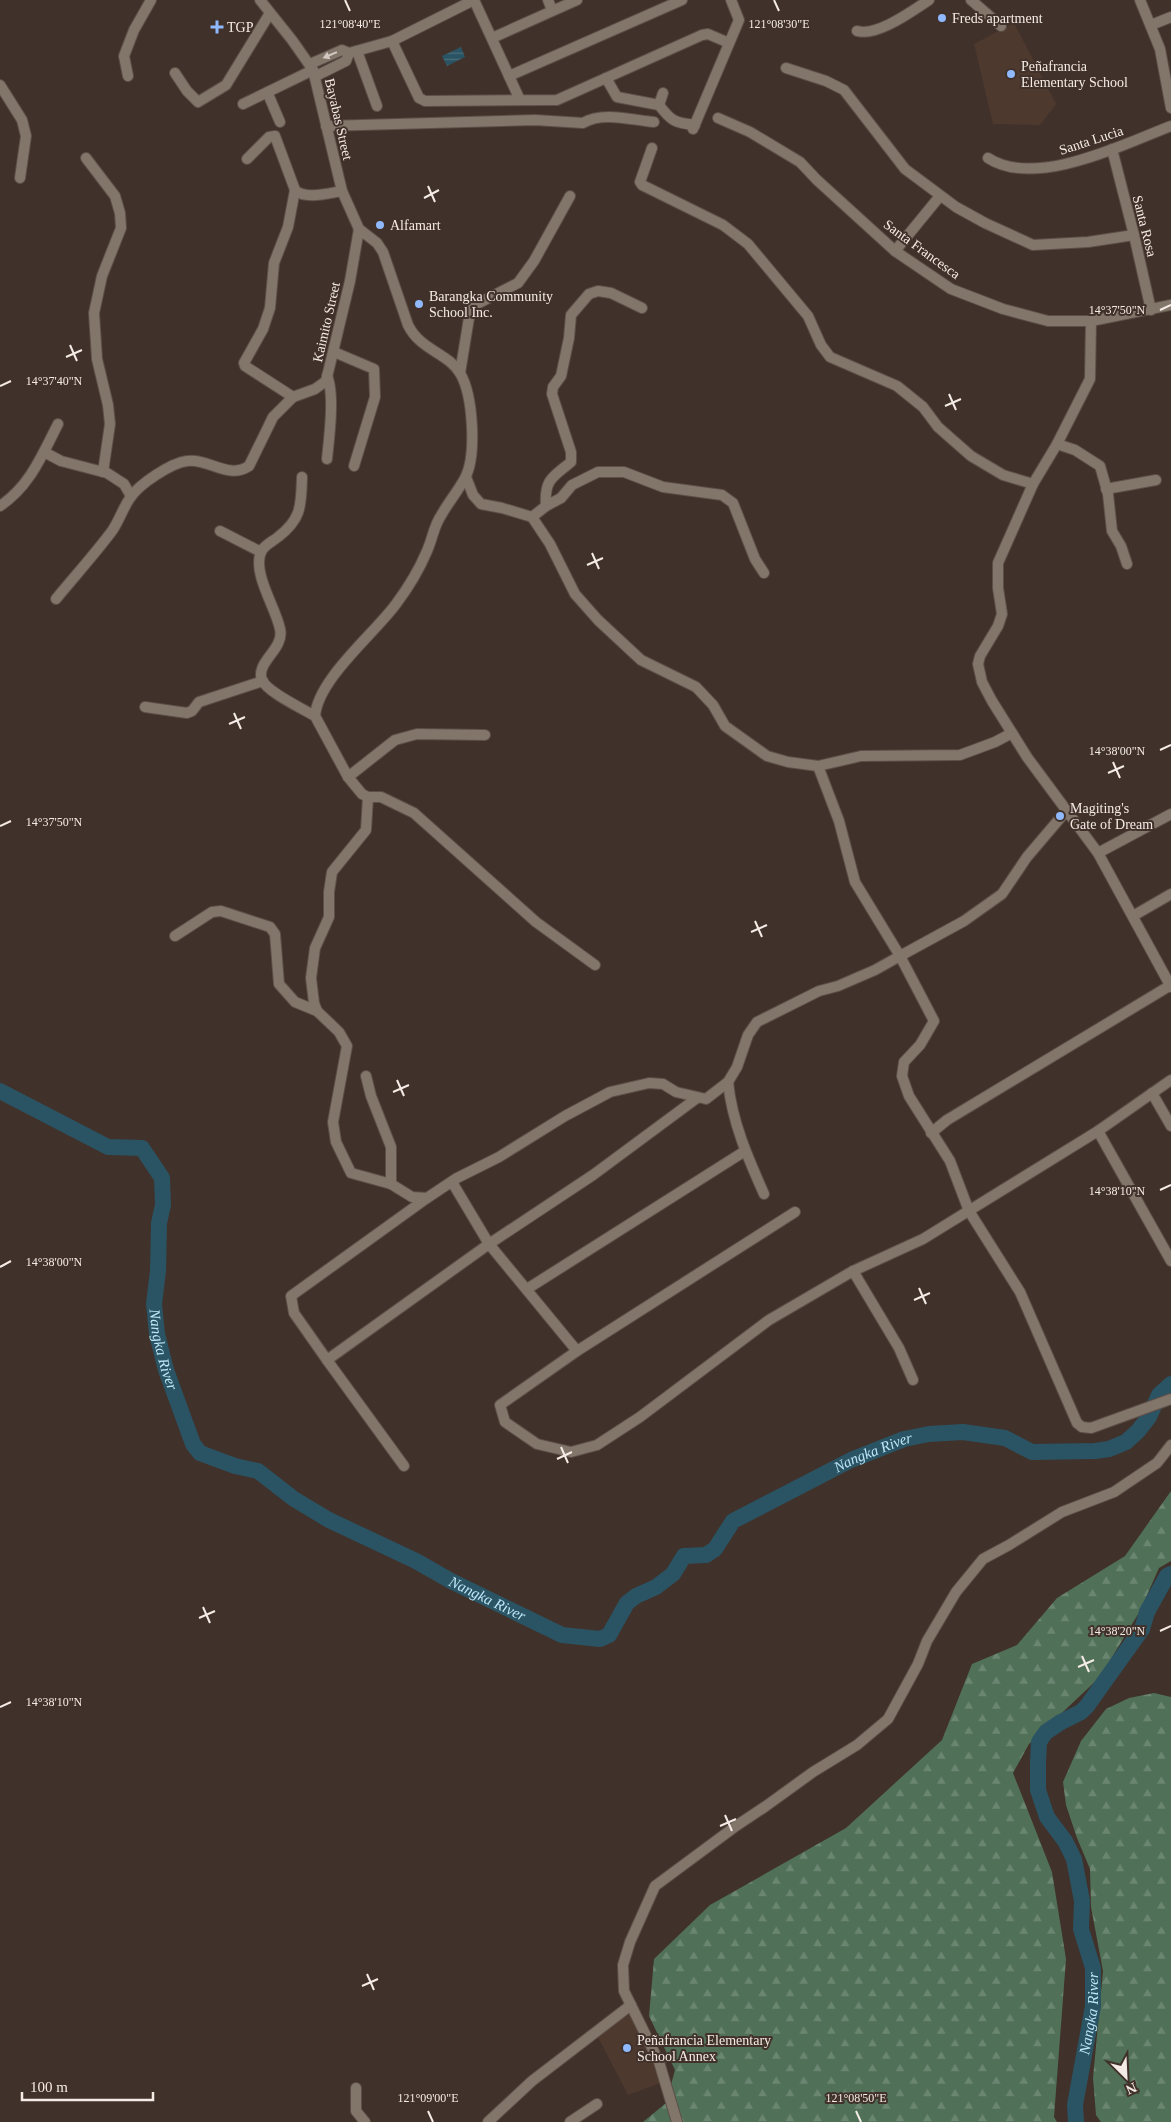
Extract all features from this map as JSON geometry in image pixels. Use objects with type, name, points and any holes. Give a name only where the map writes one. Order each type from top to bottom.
[{"type":"street","points":[[128,76],[124,56],[134,30],[151,0]]},
{"type":"street","name":"Bayabas Street","points":[[260,0],[313,70],[342,191],[359,229]]},
{"type":"street","points":[[243,104],[268,94],[313,70],[342,50],[353,52],[392,41],[474,0],[520,100]]},
{"type":"street","points":[[548,0],[552,10]]},
{"type":"street","points":[[492,38],[577,0]]},
{"type":"street","points":[[509,76],[682,0]]},
{"type":"street","points":[[606,78],[617,97],[659,105],[670,120],[694,127],[739,20],[731,0]]},
{"type":"street","points":[[857,31],[862,33],[878,29],[929,0]]},
{"type":"street","points":[[971,0],[1001,26]]},
{"type":"street","points":[[1140,0],[1160,49],[1171,108]]},
{"type":"street","points":[[175,73],[187,91],[198,102],[226,85],[270,13]]},
{"type":"street","points":[[1151,25],[1171,18]]},
{"type":"street","points":[[392,41],[419,98],[424,101],[557,100],[702,35],[708,34],[729,43]]},
{"type":"street","points":[[353,52],[377,106]]},
{"type":"street","points":[[786,68],[826,81],[844,90],[905,169],[956,207],[1033,245],[1088,242],[1134,235]]},
{"type":"street","points":[[0,85],[22,120],[26,136],[20,178]]},
{"type":"street","points":[[659,105],[664,93]]},
{"type":"street","points":[[268,94],[280,122]]},
{"type":"street","points":[[326,126],[535,120],[583,123],[589,118],[600,117],[654,122]]},
{"type":"street","name":"Santa Francesca","points":[[718,118],[750,132],[800,162],[817,180],[895,250],[951,289],[1003,309],[1048,321],[1091,322],[1171,305]]},
{"type":"street","name":"Santa Lucia","points":[[988,158],[1002,166],[1050,168],[1112,149],[1171,126]]},
{"type":"street","points":[[247,159],[269,137],[275,136],[295,190],[299,194],[342,191]]},
{"type":"street","points":[[652,148],[640,182],[642,186],[723,226],[748,244],[808,316],[821,345],[830,357],[897,386],[923,407],[938,427],[971,456],[1003,475],[1033,484]]},
{"type":"street","name":"Santa Rosa","points":[[1112,149],[1134,235],[1150,310]]},
{"type":"street","points":[[86,158],[115,196],[120,213],[121,228],[102,276],[94,313],[97,359],[108,405],[110,424],[103,472]]},
{"type":"street","points":[[293,397],[245,366],[244,363],[263,329],[270,308],[274,263],[288,227],[295,190]]},
{"type":"street","points":[[460,373],[468,318],[473,306],[518,283],[534,261],[570,196]]},
{"type":"street","points":[[895,250],[940,196]]},
{"type":"street","points":[[315,716],[319,702],[340,668],[396,604],[414,577],[426,553],[440,516],[466,477],[471,453],[468,395],[460,373],[412,334],[383,252],[377,242],[359,229]]},
{"type":"street","name":"Kaimito Street","points":[[131,496],[148,481],[173,465],[187,461],[202,462],[232,472],[244,469],[249,466],[272,417],[293,397],[316,389],[326,382],[359,229]]},
{"type":"street","points":[[546,506],[547,484],[553,475],[571,462],[572,452],[552,394],[553,387],[561,376],[569,338],[571,315],[589,294],[598,292],[611,293],[642,308]]},
{"type":"street","points":[[930,1133],[947,1120],[1171,986],[1098,853],[1027,757],[992,701],[982,682],[978,664],[980,656],[998,626],[1002,614],[998,588],[998,563],[1033,484],[1057,444],[1090,379],[1091,322]]},
{"type":"street","points":[[334,352],[374,369],[375,397],[354,466]]},
{"type":"street","points":[[327,376],[330,385],[327,459]]},
{"type":"street","points":[[0,506],[15,496],[31,476],[58,424]]},
{"type":"street","points":[[1057,444],[1075,450],[1100,466],[1106,489],[1112,531],[1121,546],[1127,564]]},
{"type":"street","points":[[44,452],[61,461],[114,476],[124,484],[131,496],[113,530],[56,599]]},
{"type":"street","points":[[532,517],[546,506],[561,498],[572,485],[598,472],[624,472],[663,487],[722,494],[732,503],[755,559],[764,573]]},
{"type":"street","points":[[302,477],[301,505],[296,520],[261,552],[260,565],[264,585],[281,630],[277,647],[261,668],[262,681],[266,686],[315,716],[348,777],[362,794],[368,797],[380,797],[414,813],[536,922],[595,965]]},
{"type":"street","points":[[466,477],[473,495],[481,504],[532,517],[550,544],[575,594],[598,620],[641,660],[696,687],[714,705],[725,726],[767,756],[788,762],[818,766],[861,756],[960,755],[995,742],[1012,733]]},
{"type":"street","points":[[1106,489],[1156,480]]},
{"type":"street","points":[[220,531],[261,552]]},
{"type":"street","points":[[145,706],[187,714],[192,712],[199,702],[262,681]]},
{"type":"street","points":[[348,777],[395,740],[417,734],[485,735]]},
{"type":"street","points":[[818,766],[839,821],[855,882],[900,956],[934,1021],[920,1045],[904,1062],[902,1076],[909,1096],[930,1133],[941,1145],[950,1161],[969,1211],[1020,1292],[1077,1423],[1082,1427],[1091,1428],[1171,1399]]},
{"type":"street","points":[[317,1011],[314,1003],[311,978],[315,948],[329,917],[329,892],[332,872],[366,830],[368,797]]},
{"type":"street","points":[[404,1466],[294,1314],[291,1296],[452,1182],[500,1157],[565,1116],[610,1092],[649,1083],[663,1084],[676,1092],[706,1099],[728,1082],[737,1068],[748,1035],[757,1022],[819,991],[838,986],[875,970],[964,921],[1002,894],[1027,857],[1067,810]]},
{"type":"street","points":[[1098,853],[1171,814]]},
{"type":"street","points":[[1133,916],[1171,894]]},
{"type":"street","points":[[175,936],[212,912],[221,911],[270,927],[275,934],[279,984],[295,1002],[317,1011],[339,1032],[347,1046],[333,1122],[336,1142],[351,1173],[391,1184],[412,1197],[428,1198]]},
{"type":"street","points":[[366,1076],[391,1147],[391,1184]]},
{"type":"street","points":[[795,1212],[576,1351],[500,1405],[505,1422],[537,1444],[571,1452],[597,1445],[640,1417],[770,1320],[853,1271],[923,1239],[1098,1131],[1171,1080]]},
{"type":"street","points":[[728,1082],[735,1121],[745,1151],[764,1194]]},
{"type":"street","points":[[1152,1093],[1171,1126]]},
{"type":"street","points":[[327,1360],[489,1244],[593,1174],[697,1098]]},
{"type":"street","points":[[1098,1131],[1171,1262]]},
{"type":"street","points":[[527,1289],[745,1151]]},
{"type":"street","points":[[452,1182],[489,1244],[576,1351]]},
{"type":"street","points":[[853,1271],[899,1348],[913,1380]]},
{"type":"street","points":[[677,2122],[659,2062],[624,1991],[623,1964],[630,1942],[655,1886],[813,1772],[858,1745],[888,1720],[918,1664],[927,1641],[956,1592],[983,1559],[1062,1512],[1114,1492],[1158,1463],[1171,1444]]},
{"type":"street","points":[[492,2121],[532,2081],[631,2005]]},
{"type":"street","points":[[356,2088],[356,2111],[365,2122]]},
{"type":"street","points":[[570,2122],[596,2104]]},
{"type":"shaded area","name":"Peñafrancia Elementary School","points":[[1014,23],[1056,104],[1040,125],[993,124],[974,44]]},
{"type":"shaded area","name":"Peñafrancia Elementary School Annex","points":[[631,2009],[663,2082],[628,2095],[598,2037]]},
{"type":"green space","points":[[1171,1491],[1171,1561],[1159,1568],[1140,1611],[1100,1677],[1029,1744],[1013,1773],[1052,1872],[1066,1959],[1054,2117],[1057,2122],[643,2122],[666,2103],[675,2070],[649,2016],[654,1959],[710,1905],[846,1828],[942,1740],[972,1664],[1017,1645],[1057,1598],[1125,1556]]},
{"type":"green space","points":[[1154,1693],[1171,1697],[1171,2122],[1101,2122],[1096,2115],[1093,2078],[1103,1971],[1091,1907],[1090,1869],[1066,1805],[1063,1782],[1081,1741],[1106,1709],[1129,1698]]},
{"type":"water","points":[[461,47],[465,57],[447,66],[442,56]]},
{"type":"waterway","name":"Nangka River","points":[[0,1091],[108,1147],[142,1148],[162,1178],[163,1205],[159,1223],[158,1271],[154,1304],[157,1334],[166,1370],[193,1444],[200,1453],[235,1466],[258,1471],[294,1499],[329,1520],[416,1561],[451,1581],[562,1635],[600,1639],[609,1635],[627,1603],[636,1596],[656,1587],[673,1574],[684,1556],[706,1555],[715,1549],[733,1521],[851,1460],[904,1439],[929,1434],[963,1432],[1005,1438],[1032,1452],[1109,1449],[1126,1442],[1138,1431],[1149,1417],[1159,1395],[1171,1384]]},
{"type":"waterway","name":"Nangka River","points":[[1076,2122],[1075,2105],[1093,2006],[1093,1968],[1081,1929],[1082,1901],[1074,1859],[1065,1841],[1047,1817],[1038,1790],[1039,1742],[1046,1732],[1081,1712],[1087,1706],[1142,1629],[1147,1612],[1167,1576],[1171,1574]]},
{"type":"place","name":"Freds apartment","points":[[942,18]]},
{"type":"place","name":"TGP","points":[[217,27]]},
{"type":"place","name":"Peñafrancia Elementary School","points":[[1011,74]]},
{"type":"place","name":"Alfamart","points":[[380,225]]},
{"type":"place","name":"Barangka Community School Inc.","points":[[419,304]]},
{"type":"place","name":"Magiting's Gate of Dream","points":[[1060,816]]},
{"type":"place","name":"Peñafrancia Elementary School Annex","points":[[627,2048]]}]
